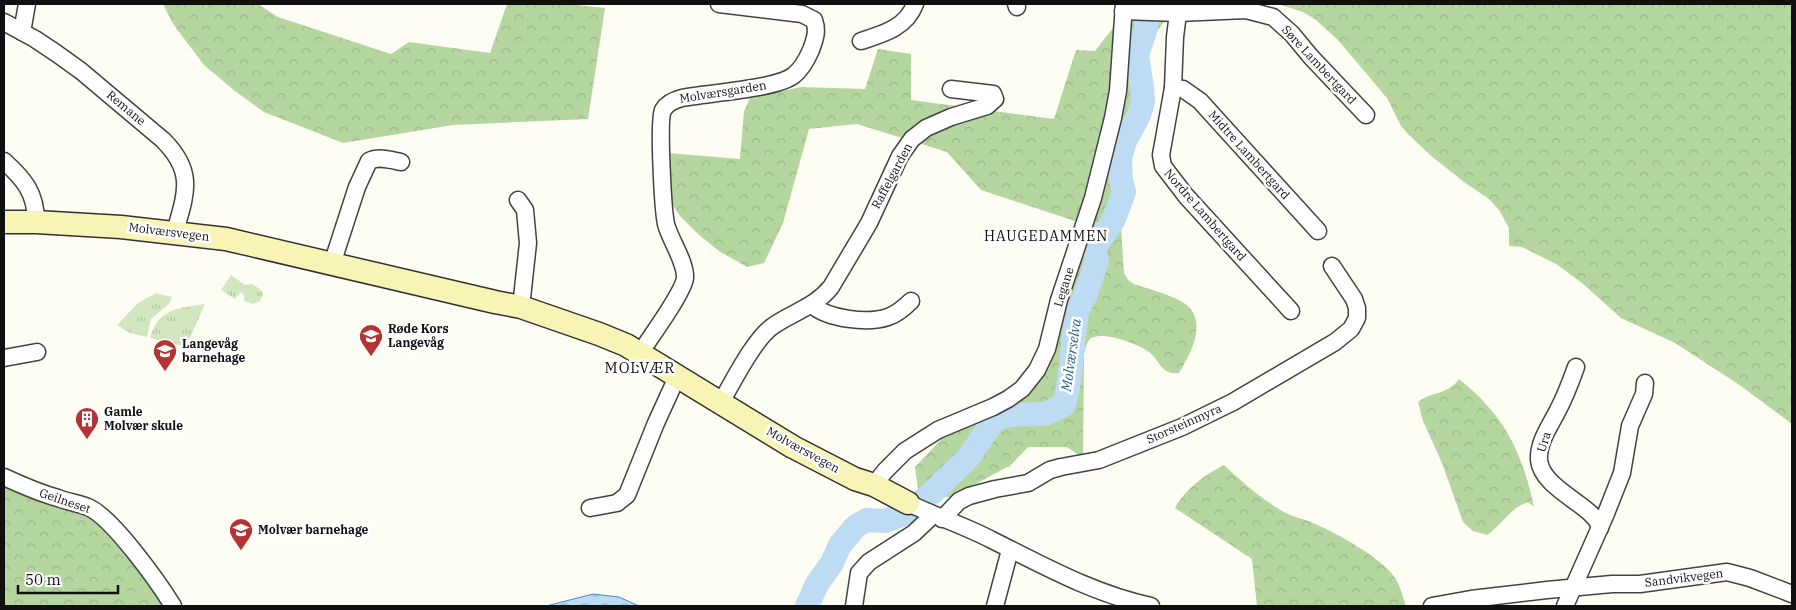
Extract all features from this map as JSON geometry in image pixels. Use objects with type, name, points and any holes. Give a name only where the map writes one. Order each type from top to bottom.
[{"type":"street","points":[[22,32],[27,4]]},
{"type":"street","name":"Molværsgarden","points":[[640,353],[681,290],[685,276],[683,265],[670,236],[664,209],[661,131],[663,111],[672,101],[682,98],[788,80],[806,61],[816,36],[817,30],[814,20],[802,14],[719,4]]},
{"type":"street","points":[[861,41],[893,30],[911,12],[915,4]]},
{"type":"street","name":"Søre Lambertgard","points":[[1124,7],[1178,13],[1246,10],[1273,17],[1292,34],[1366,115]]},
{"type":"street","name":"Legane","points":[[874,485],[905,451],[938,430],[1008,399],[1022,388],[1037,370],[1047,349],[1060,300],[1093,198],[1118,91],[1124,7]]},
{"type":"street","name":"Nordre Lambertgard","points":[[1178,13],[1173,88],[1161,155],[1163,166],[1186,196],[1291,311]]},
{"type":"street","name":"Remane","points":[[4,22],[35,39],[81,71],[174,150],[184,169],[185,197],[174,232]]},
{"type":"street","name":"Midtre Lambertgard","points":[[1173,88],[1182,89],[1200,101],[1318,231]]},
{"type":"street","name":"Raffelgarden","points":[[721,402],[751,353],[769,330],[812,305],[825,295],[869,223],[900,156],[912,139],[926,128],[951,117],[987,106],[995,99],[992,94],[986,92],[951,89]]},
{"type":"street","points":[[332,264],[357,187],[369,161],[373,158],[386,158],[401,162]]},
{"type":"street","points":[[4,161],[30,189],[34,202],[36,222]]},
{"type":"street","points":[[518,200],[525,210],[528,243],[521,307]]},
{"type":"street","name":"Molværsvegen","points":[[4,222],[121,227],[226,239],[521,307],[599,334],[640,353],[801,451],[855,479],[874,485],[926,512],[992,540],[1091,588],[1151,606]]},
{"type":"street","name":"Storsteinmyra","points":[[926,512],[969,496],[1028,483],[1061,466],[1099,460],[1189,424],[1233,402],[1334,342],[1351,330],[1357,318],[1357,308],[1354,298],[1332,266]]},
{"type":"street","points":[[812,305],[827,314],[838,317],[874,320],[888,317],[898,312],[910,302]]},
{"type":"street","points":[[4,358],[37,352]]},
{"type":"street","name":"Ura","points":[[1576,367],[1559,408],[1542,441],[1539,460],[1542,470],[1550,482],[1595,518],[1600,528]]},
{"type":"street","points":[[590,508],[617,503],[627,495],[656,423],[678,377]]},
{"type":"street","points":[[1564,606],[1600,528],[1622,473],[1630,426],[1644,394],[1645,383]]},
{"type":"street","name":"Geilneset","points":[[4,477],[28,488],[94,510],[110,524],[141,560],[164,590],[173,606]]},
{"type":"street","points":[[854,606],[859,573],[868,562],[914,533],[926,512]]},
{"type":"street","points":[[995,606],[1010,550]]},
{"type":"street","name":"Sandvikvegen","points":[[1573,588],[1612,584],[1640,584],[1727,572],[1750,578],[1792,594]]},
{"type":"street","points":[[1432,606],[1471,599],[1573,588]]},
{"type":"green space","points":[[163,4],[258,4],[278,17],[391,54],[409,42],[490,53],[507,4],[567,4],[605,8],[588,119],[453,125],[343,143],[264,112],[235,91],[204,65],[173,24]]},
{"type":"green space","points":[[1126,4],[1185,4],[1168,17],[1147,44],[1134,87],[1123,183],[1121,228],[1124,273],[1128,280],[1134,284],[1179,300],[1190,308],[1195,316],[1196,332],[1191,350],[1179,373],[1173,373],[1165,370],[1149,352],[1137,345],[1111,337],[1102,336],[1090,339],[1084,354],[1083,458],[1067,447],[1028,447],[1009,467],[952,497],[919,496],[915,467],[954,426],[1046,369],[1093,227],[981,190],[947,152],[857,124],[809,129],[783,223],[764,263],[747,267],[719,251],[680,216],[667,197],[668,153],[740,159],[744,111],[750,98],[801,87],[865,89],[878,49],[911,54],[911,100],[1054,119],[1076,50],[1095,51],[1126,11]]},
{"type":"green space","points":[[1278,4],[1792,4],[1792,424],[1741,386],[1675,343],[1621,318],[1582,283],[1556,264],[1522,247],[1509,246],[1509,228],[1499,210],[1489,199],[1430,155],[1407,133],[1401,126],[1387,98],[1338,40],[1316,20],[1303,12]]},
{"type":"green space","points":[[231,275],[245,285],[252,284],[260,289],[263,294],[260,301],[253,304],[244,301],[244,295],[241,292],[235,299],[221,290]]},
{"type":"green space","points":[[156,293],[172,297],[169,304],[151,319],[147,337],[130,333],[117,325],[138,303]]},
{"type":"green space","points":[[205,304],[186,347],[150,338],[154,328],[164,315],[178,309]]},
{"type":"green space","points":[[1459,379],[1488,406],[1509,436],[1524,468],[1534,507],[1528,502],[1522,504],[1487,535],[1473,531],[1463,522],[1442,463],[1423,421],[1418,402],[1450,388]]},
{"type":"green space","points":[[1224,465],[1253,490],[1287,514],[1334,533],[1382,564],[1397,581],[1406,606],[1257,606],[1252,559],[1175,508],[1196,483]]},
{"type":"green space","points":[[4,479],[66,496],[150,567],[177,595],[168,600],[164,606],[4,606]]},
{"type":"water","points":[[593,594],[619,597],[639,606],[546,606]]},
{"type":"waterway","name":"Molværselva","points":[[807,606],[817,584],[832,563],[840,545],[855,527],[866,520],[885,521],[904,514],[932,493],[968,458],[994,420],[1008,415],[1045,414],[1064,405],[1069,382],[1077,311],[1085,296],[1097,261],[1094,249],[1114,219],[1124,192],[1121,180],[1120,158],[1125,141],[1139,115],[1143,101],[1137,55],[1146,28],[1147,4]]},
{"type":"place","name":"Røde Kors Langevåg","points":[[371,357]]},
{"type":"place","name":"Langevåg barnehage","points":[[165,372]]},
{"type":"place","name":"Gamle Molvær skule","points":[[87,440]]},
{"type":"place","name":"Molvær barnehage","points":[[241,551]]},
{"type":"district","name":"HAUGEDAMMEN","points":[[1046,236]]},
{"type":"district","name":"MOLVÆR","points":[[640,368]]}]
